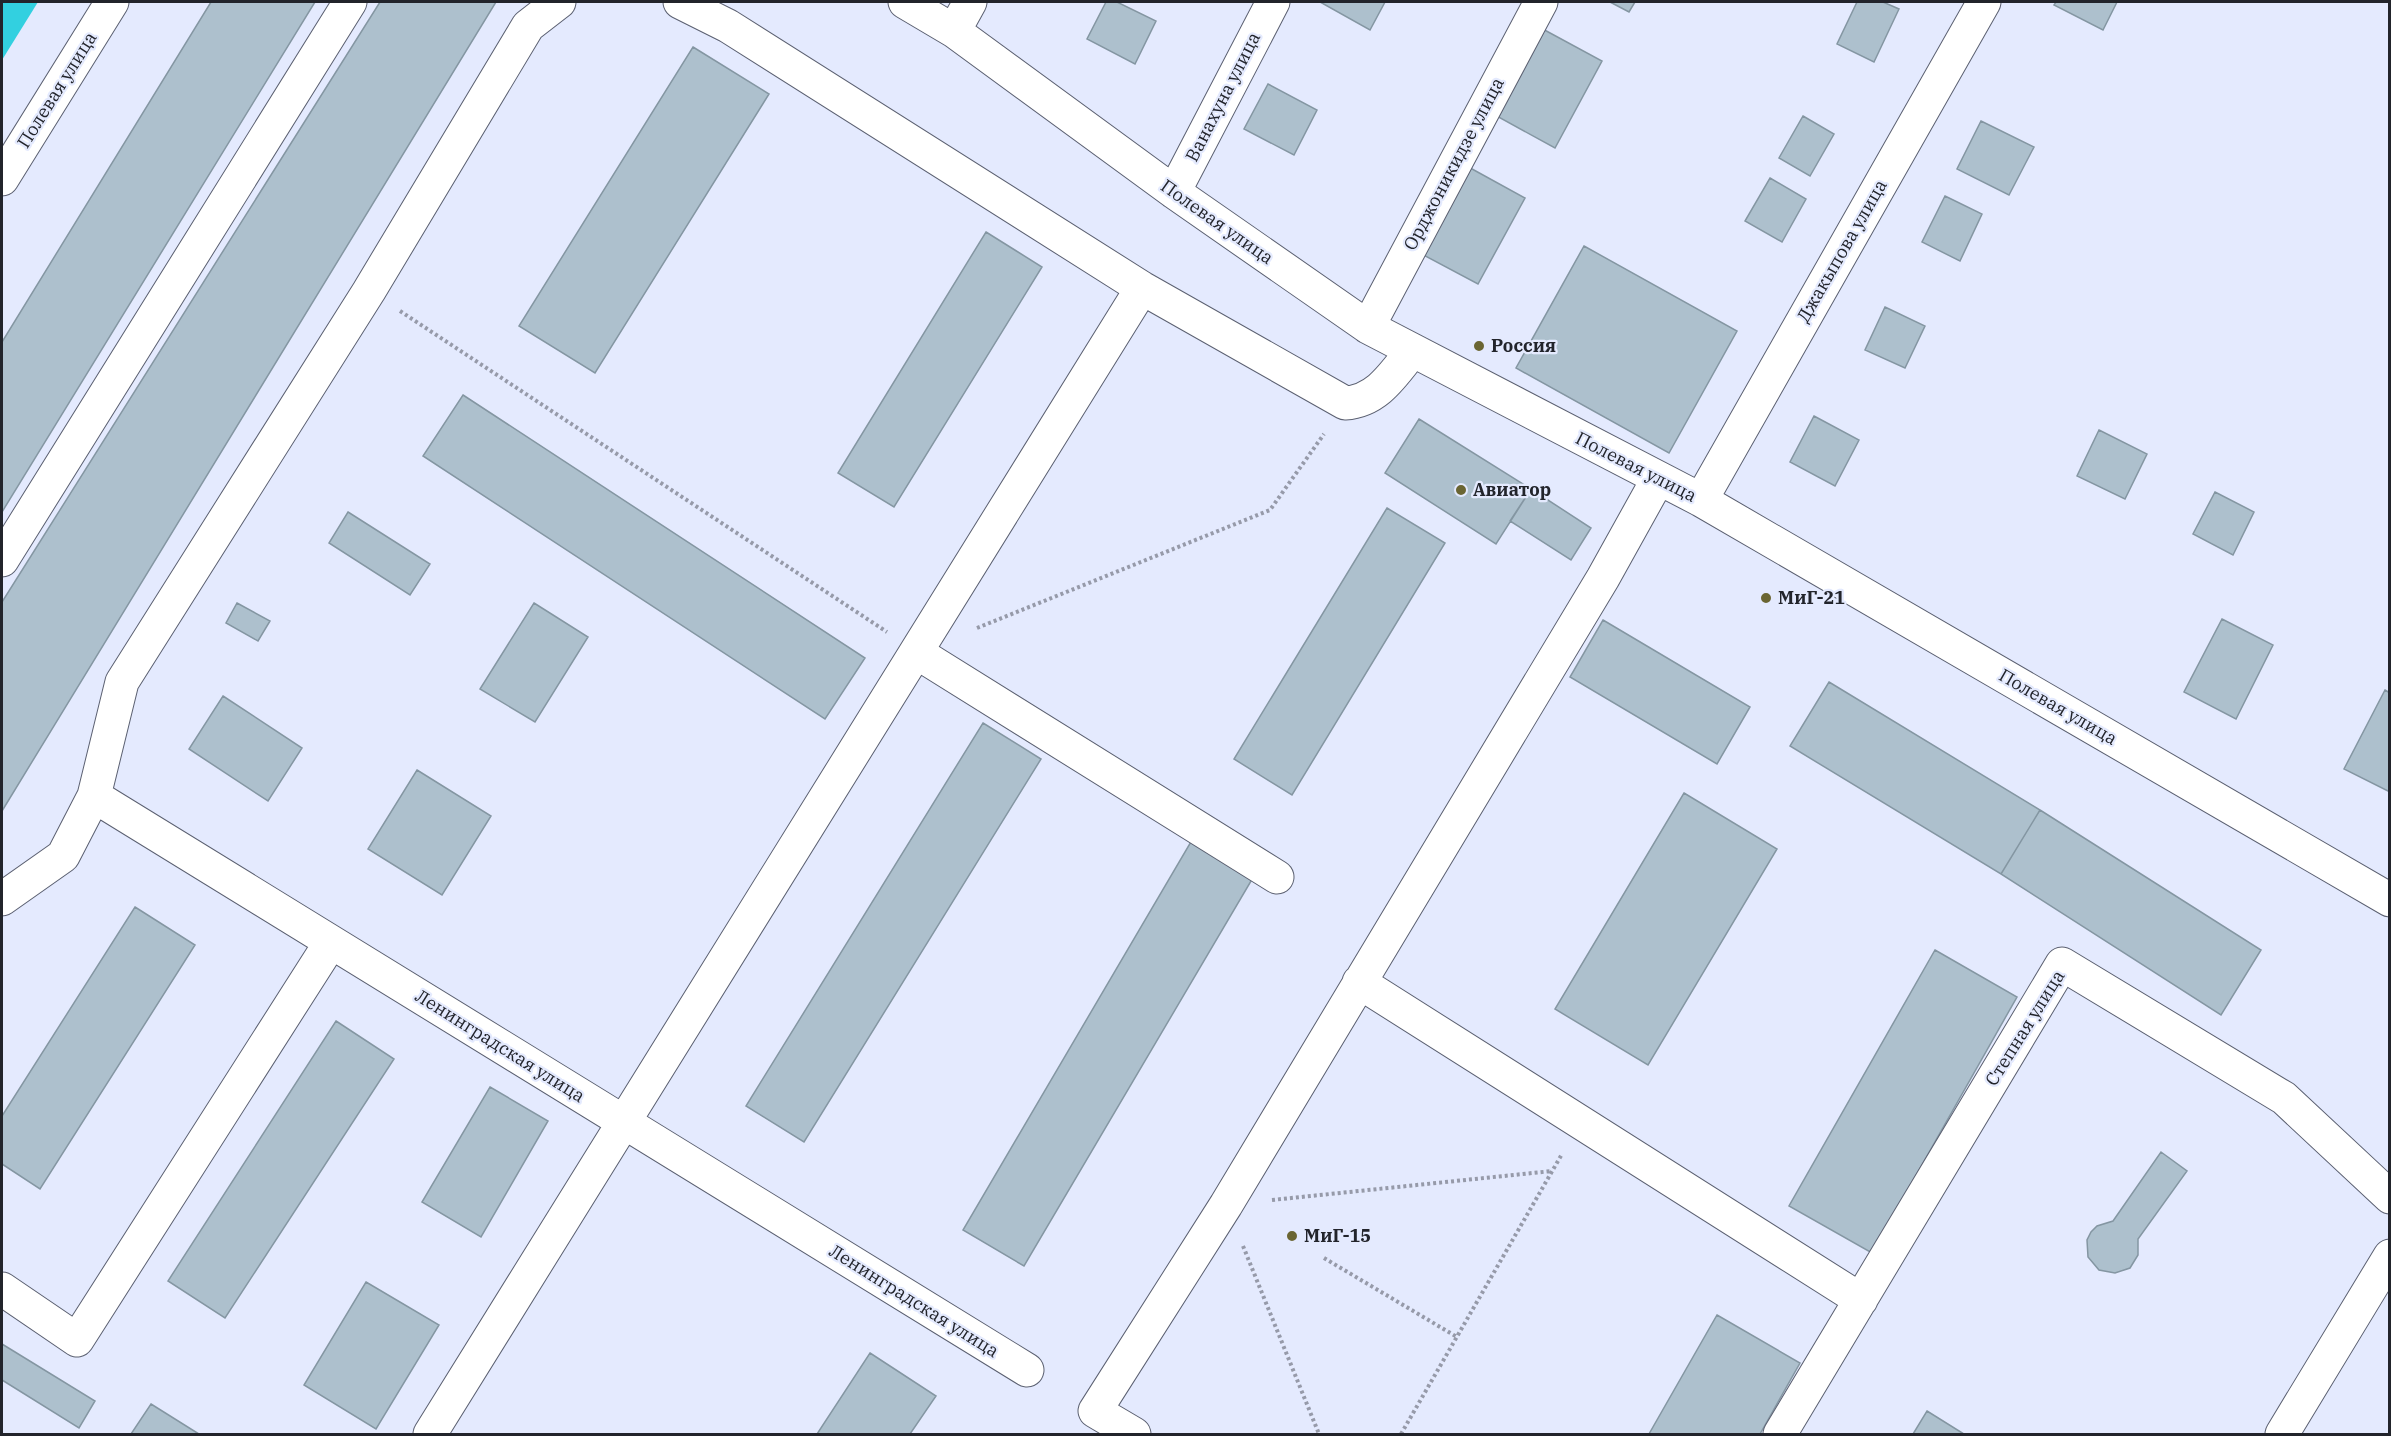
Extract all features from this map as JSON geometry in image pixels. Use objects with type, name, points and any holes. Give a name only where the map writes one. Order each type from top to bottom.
[{"type":"street","name":"Полевая улица","points":[[2,179],[112,2]]},
{"type":"street","points":[[2,560],[350,2]]},
{"type":"street","points":[[2,899],[63,856],[94,796],[122,682],[369,291],[528,26],[558,2]]},
{"type":"street","points":[[680,2],[738,32],[1142,288],[1346,403],[1363,402],[1388,381],[1412,351]]},
{"type":"street","name":"Полевая улица","points":[[905,2],[954,31],[1174,192],[1368,327],[1701,500],[2390,900]]},
{"type":"street","points":[[954,31],[970,2]]},
{"type":"street","name":"Ванахуна улица","points":[[1174,192],[1273,2]]},
{"type":"street","name":"Орджоникидзе улица","points":[[1368,327],[1541,2]]},
{"type":"street","name":"Джакыпова улица","points":[[1701,500],[1984,2]]},
{"type":"street","points":[[430,1434],[1142,288]]},
{"type":"street","points":[[1134,1434],[1088,1423],[1226,1205],[1603,578],[1658,478]]},
{"type":"street","points":[[916,652],[1277,877]]},
{"type":"street","name":"Ленинградская улица","points":[[94,796],[1027,1370]]},
{"type":"street","points":[[2,1289],[77,1341],[331,942]]},
{"type":"street","name":"Степная улица","points":[[1780,1434],[2062,964],[2284,1098],[2390,1197]]},
{"type":"street","points":[[1359,982],[1861,1300]]},
{"type":"street","points":[[2282,1434],[2390,1256]]},
{"type":"path","points":[[369,291],[916,652]]},
{"type":"path","points":[[972,630],[1270,510],[1346,403]]},
{"type":"path","points":[[1401,1434],[1580,1122]]},
{"type":"path","points":[[1319,1434],[1226,1205],[1552,1171]]},
{"type":"path","points":[[1324,1258],[1457,1337]]},
{"type":"water","points":[[2,2],[38,2],[2,60]]},
{"type":"building","points":[[211,2],[315,2],[2,512],[2,342]]},
{"type":"building","points":[[380,2],[496,2],[2,811],[2,602]]},
{"type":"building","points":[[1106,2],[1117,2],[1156,21],[1135,64],[1087,39]]},
{"type":"building","points":[[1320,2],[1385,2],[1370,30]]},
{"type":"building","points":[[1610,2],[1635,2],[1629,12]]},
{"type":"building","points":[[1857,2],[1883,2],[1899,9],[1874,62],[1837,44]]},
{"type":"building","points":[[2056,2],[2117,2],[2103,30],[2054,5]]},
{"type":"building","points":[[1539,27],[1602,61],[1555,148],[1493,114]]},
{"type":"building","points":[[693,47],[769,94],[595,373],[519,326]]},
{"type":"building","points":[[1268,84],[1317,110],[1294,155],[1244,129]]},
{"type":"building","points":[[1803,116],[1834,134],[1810,176],[1779,158]]},
{"type":"building","points":[[1981,121],[2034,147],[2009,195],[1957,169]]},
{"type":"building","points":[[1463,164],[1525,198],[1478,284],[1416,251]]},
{"type":"building","points":[[1770,178],[1806,199],[1782,242],[1745,221]]},
{"type":"building","points":[[1945,196],[1982,214],[1960,261],[1922,242]]},
{"type":"building","points":[[986,232],[1042,267],[894,507],[838,473]]},
{"type":"building","points":[[1584,246],[1737,331],[1669,453],[1516,368]]},
{"type":"building","points":[[1885,307],[1925,326],[1905,368],[1865,350]]},
{"type":"building","points":[[463,395],[865,658],[825,719],[423,456]]},
{"type":"building","points":[[1814,416],[1859,440],[1835,486],[1790,462]]},
{"type":"building","points":[[1419,419],[1531,489],[1496,544],[1385,473]]},
{"type":"building","points":[[2099,430],[2147,454],[2125,499],[2077,476]]},
{"type":"building","points":[[1531,489],[1591,528],[1571,560],[1510,521]]},
{"type":"building","points":[[2215,492],[2254,512],[2233,555],[2193,534]]},
{"type":"building","points":[[1387,508],[1445,543],[1292,795],[1234,759]]},
{"type":"building","points":[[348,512],[430,564],[410,595],[329,543]]},
{"type":"building","points":[[237,603],[270,621],[258,641],[226,623]]},
{"type":"building","points":[[534,603],[588,637],[535,722],[480,689]]},
{"type":"building","points":[[2222,619],[2273,645],[2236,719],[2184,692]]},
{"type":"building","points":[[1603,620],[1750,707],[1717,764],[1570,677]]},
{"type":"building","points":[[1829,682],[2040,810],[2001,874],[1790,746]]},
{"type":"building","points":[[2385,690],[2390,693],[2390,792],[2344,769]]},
{"type":"building","points":[[223,696],[302,748],[268,801],[189,749]]},
{"type":"building","points":[[983,723],[1041,759],[804,1142],[746,1106]]},
{"type":"building","points":[[417,770],[491,816],[442,895],[368,849]]},
{"type":"building","points":[[1684,793],[1777,849],[1648,1065],[1555,1009]]},
{"type":"building","points":[[2040,810],[2261,950],[2221,1015],[2001,874]]},
{"type":"building","points":[[1192,840],[1254,876],[1024,1266],[963,1230]]},
{"type":"building","points":[[135,907],[195,945],[40,1189],[2,1164],[2,1116]]},
{"type":"building","points":[[1935,950],[2017,997],[1872,1253],[1789,1206]]},
{"type":"building","points":[[336,1021],[394,1059],[225,1318],[168,1281]]},
{"type":"building","points":[[490,1087],[548,1121],[481,1237],[422,1202]]},
{"type":"building","points":[[2161,1152],[2187,1171],[2138,1239],[2138,1255],[2130,1268],[2115,1273],[2099,1270],[2088,1257],[2087,1240],[2091,1232],[2097,1226],[2113,1221]]},
{"type":"building","points":[[366,1282],[439,1325],[376,1429],[304,1385]]},
{"type":"building","points":[[1717,1315],[1800,1363],[1760,1434],[1649,1434]]},
{"type":"building","points":[[2,1344],[95,1401],[79,1428],[2,1380]]},
{"type":"building","points":[[870,1353],[936,1396],[910,1434],[817,1434]]},
{"type":"building","points":[[151,1404],[199,1434],[131,1434]]},
{"type":"building","points":[[1927,1411],[1964,1434],[1913,1434]]},
{"type":"place","name":"Россия","points":[[1479,346]]},
{"type":"place","name":"Авиатор","points":[[1461,490]]},
{"type":"place","name":"МиГ-21","points":[[1766,598]]},
{"type":"place","name":"МиГ-15","points":[[1292,1236]]}]
